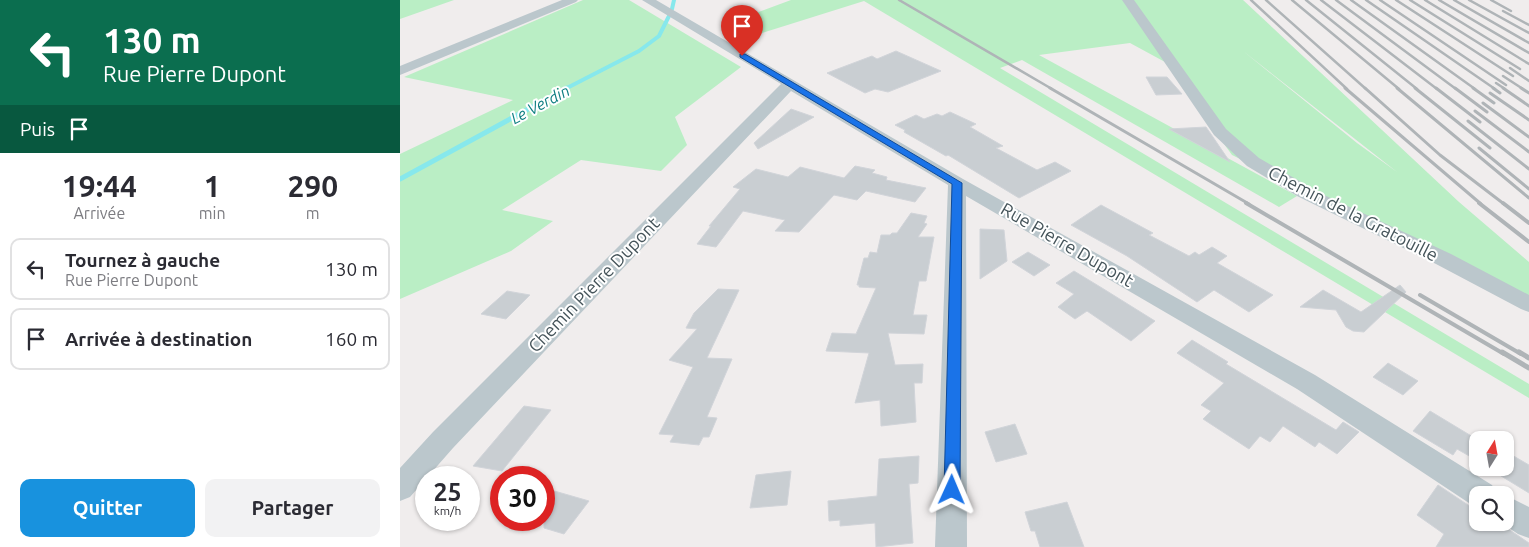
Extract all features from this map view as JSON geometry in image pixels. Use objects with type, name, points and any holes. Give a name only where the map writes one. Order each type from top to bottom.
[{"type":"street","points":[[400,71],[572,0]]},
{"type":"street","name":"Rue Pierre Dupont","points":[[648,0],[957,183],[1306,382],[1469,487]]},
{"type":"street","name":"Chemin de la Gratouille","points":[[1128,0],[1220,132],[1258,166],[1314,197],[1448,261],[1529,304]]},
{"type":"street","name":"Chemin Pierre Dupont","points":[[400,488],[443,440],[790,84]]},
{"type":"street","points":[[951,547],[957,183]]},
{"type":"street","points":[[1514,515],[1529,524]]},
{"type":"green space","points":[[400,0],[454,0],[400,19]]},
{"type":"green space","points":[[583,0],[629,0],[741,67],[675,117],[687,145],[661,171],[581,160],[502,210],[553,221],[511,251],[400,299],[400,154],[513,100],[404,77]]},
{"type":"green space","points":[[791,0],[1243,0],[1459,202],[1529,262],[1529,301],[1232,155],[1165,62],[1130,43],[1039,55],[1297,196],[1279,207],[1022,60],[1000,68],[1529,384],[1529,398],[864,1],[756,35],[723,25]],"holes":[[[1243,51],[1397,172],[1357,143]]]},
{"type":"building","points":[[896,51],[941,71],[888,92],[875,89],[865,93],[827,73],[872,56],[877,59]]},
{"type":"building","points":[[1146,77],[1167,77],[1182,94],[1156,95]]},
{"type":"building","points":[[791,109],[814,117],[758,149],[754,143]]},
{"type":"building","points":[[950,112],[976,124],[970,127],[1003,146],[996,148],[1037,170],[1055,162],[1071,171],[1019,198],[895,125],[916,115],[924,119],[937,114],[942,116]]},
{"type":"building","points":[[1206,127],[1213,137],[1230,162],[1169,129]]},
{"type":"building","points":[[855,166],[875,170],[872,173],[887,177],[886,180],[926,188],[915,202],[866,191],[857,200],[834,195],[799,232],[775,231],[785,220],[743,211],[716,247],[697,244],[711,226],[709,226],[740,189],[733,187],[756,169],[788,177],[800,167],[844,178]]},
{"type":"building","points":[[1101,205],[1153,233],[1149,235],[1189,256],[1195,252],[1199,255],[1212,247],[1227,256],[1217,263],[1273,295],[1249,312],[1214,290],[1197,302],[1127,256],[1071,225]]},
{"type":"building","points":[[911,213],[927,216],[924,223],[927,224],[918,237],[934,237],[926,281],[919,281],[913,315],[927,315],[924,334],[888,333],[895,365],[923,364],[922,383],[914,383],[916,422],[881,426],[880,400],[855,403],[869,353],[826,351],[832,333],[856,334],[876,288],[859,287],[857,285],[864,258],[868,258],[870,252],[877,253],[881,235],[897,233]]},
{"type":"building","points":[[980,229],[1004,230],[1007,261],[980,279]]},
{"type":"building","points":[[1028,252],[1050,265],[1034,276],[1012,262]]},
{"type":"building","points":[[1074,271],[1155,321],[1131,341],[1087,311],[1075,319],[1058,307],[1074,294],[1056,283]]},
{"type":"building","points":[[1400,285],[1406,292],[1364,332],[1353,331],[1346,327],[1336,310],[1300,307],[1323,290],[1361,312]]},
{"type":"building","points":[[718,289],[739,290],[707,358],[732,359],[707,417],[717,418],[709,437],[703,437],[699,445],[670,442],[674,435],[659,434],[693,367],[669,360],[697,329],[686,328],[694,313]]},
{"type":"building","points":[[507,291],[530,295],[506,319],[481,314]]},
{"type":"building","points":[[1192,340],[1228,362],[1226,364],[1336,430],[1343,422],[1359,432],[1337,454],[1319,442],[1315,447],[1283,426],[1270,442],[1260,436],[1249,449],[1203,419],[1211,411],[1201,405],[1224,383],[1177,353]]},
{"type":"building","points":[[1388,363],[1418,381],[1403,395],[1373,377]]},
{"type":"building","points":[[524,406],[551,410],[506,466],[490,466],[490,469],[473,466]]},
{"type":"building","points":[[1430,411],[1469,435],[1469,456],[1457,449],[1453,455],[1413,431]]},
{"type":"building","points":[[1015,424],[1027,454],[996,462],[985,432]]},
{"type":"building","points":[[919,456],[918,483],[909,484],[913,543],[876,547],[875,523],[840,526],[840,520],[829,521],[828,501],[877,496],[879,459]]},
{"type":"building","points":[[1514,456],[1529,465],[1529,493],[1501,476],[1514,476]]},
{"type":"building","points":[[791,471],[787,505],[750,508],[756,475]]},
{"type":"building","points":[[1438,485],[1469,506],[1469,531],[1511,531],[1529,543],[1529,547],[1436,547],[1444,534],[1417,515]]},
{"type":"building","points":[[555,491],[589,501],[564,534],[554,531]]},
{"type":"building","points":[[1067,502],[1084,547],[1040,547],[1035,531],[1031,531],[1025,512]]},
{"type":"waterway","name":"Le Verdin","points":[[672,9],[674,0]]},
{"type":"waterway","name":"Le Verdin","points":[[565,89],[639,51],[659,36],[669,16]]},
{"type":"waterway","name":"Le Verdin","points":[[400,179],[567,88]]},
{"type":"railway","points":[[899,0],[1052,89]]},
{"type":"railway","points":[[1251,0],[1347,89]]},
{"type":"railway","points":[[1266,0],[1366,89]]},
{"type":"railway","points":[[1292,0],[1399,89]]},
{"type":"railway","points":[[1306,0],[1417,89]]},
{"type":"railway","points":[[1321,0],[1437,89]]},
{"type":"railway","points":[[1336,0],[1456,89]]},
{"type":"railway","points":[[1351,0],[1475,89]]},
{"type":"railway","points":[[1366,0],[1495,89]]},
{"type":"railway","points":[[1380,0],[1506,85]]},
{"type":"railway","points":[[1396,0],[1513,76]]},
{"type":"railway","points":[[1410,0],[1520,69]]},
{"type":"railway","points":[[1425,0],[1529,64]]},
{"type":"railway","points":[[1439,0],[1529,53]]},
{"type":"railway","points":[[1454,0],[1529,43]]},
{"type":"railway","points":[[1469,0],[1529,33]]},
{"type":"railway","points":[[1491,0],[1511,11]]},
{"type":"railway","points":[[1503,11],[1529,25]]},
{"type":"railway","points":[[1510,68],[1529,81]]},
{"type":"railway","points":[[1503,76],[1523,89]]},
{"type":"railway","points":[[1496,83],[1505,89]]},
{"type":"railway","points":[[1050,88],[1249,204]]},
{"type":"railway","points":[[1345,88],[1481,204]]},
{"type":"railway","points":[[1365,88],[1440,155],[1504,204]]},
{"type":"railway","points":[[1397,88],[1529,198]]},
{"type":"railway","points":[[1415,88],[1490,148]]},
{"type":"railway","points":[[1436,88],[1480,122]]},
{"type":"railway","points":[[1455,88],[1487,112]]},
{"type":"railway","points":[[1473,88],[1494,103]]},
{"type":"railway","points":[[1493,88],[1500,93]]},
{"type":"railway","points":[[1503,88],[1529,106]]},
{"type":"railway","points":[[1521,88],[1529,93]]},
{"type":"railway","points":[[1490,93],[1529,120]]},
{"type":"railway","points":[[1483,103],[1529,137]]},
{"type":"railway","points":[[1475,111],[1529,152]]},
{"type":"railway","points":[[1468,121],[1529,169]]},
{"type":"railway","points":[[1479,148],[1529,189]]},
{"type":"railway","points":[[1246,203],[1504,354]]},
{"type":"railway","points":[[1479,203],[1529,242]]},
{"type":"railway","points":[[1503,203],[1529,223]]},
{"type":"railway","points":[[1420,295],[1521,354]]},
{"type":"railway","points":[[1502,352],[1529,368]]},
{"type":"railway","points":[[1519,352],[1529,358]]},
{"type":"route","points":[[742,56],[957,183],[952,490]]}]
